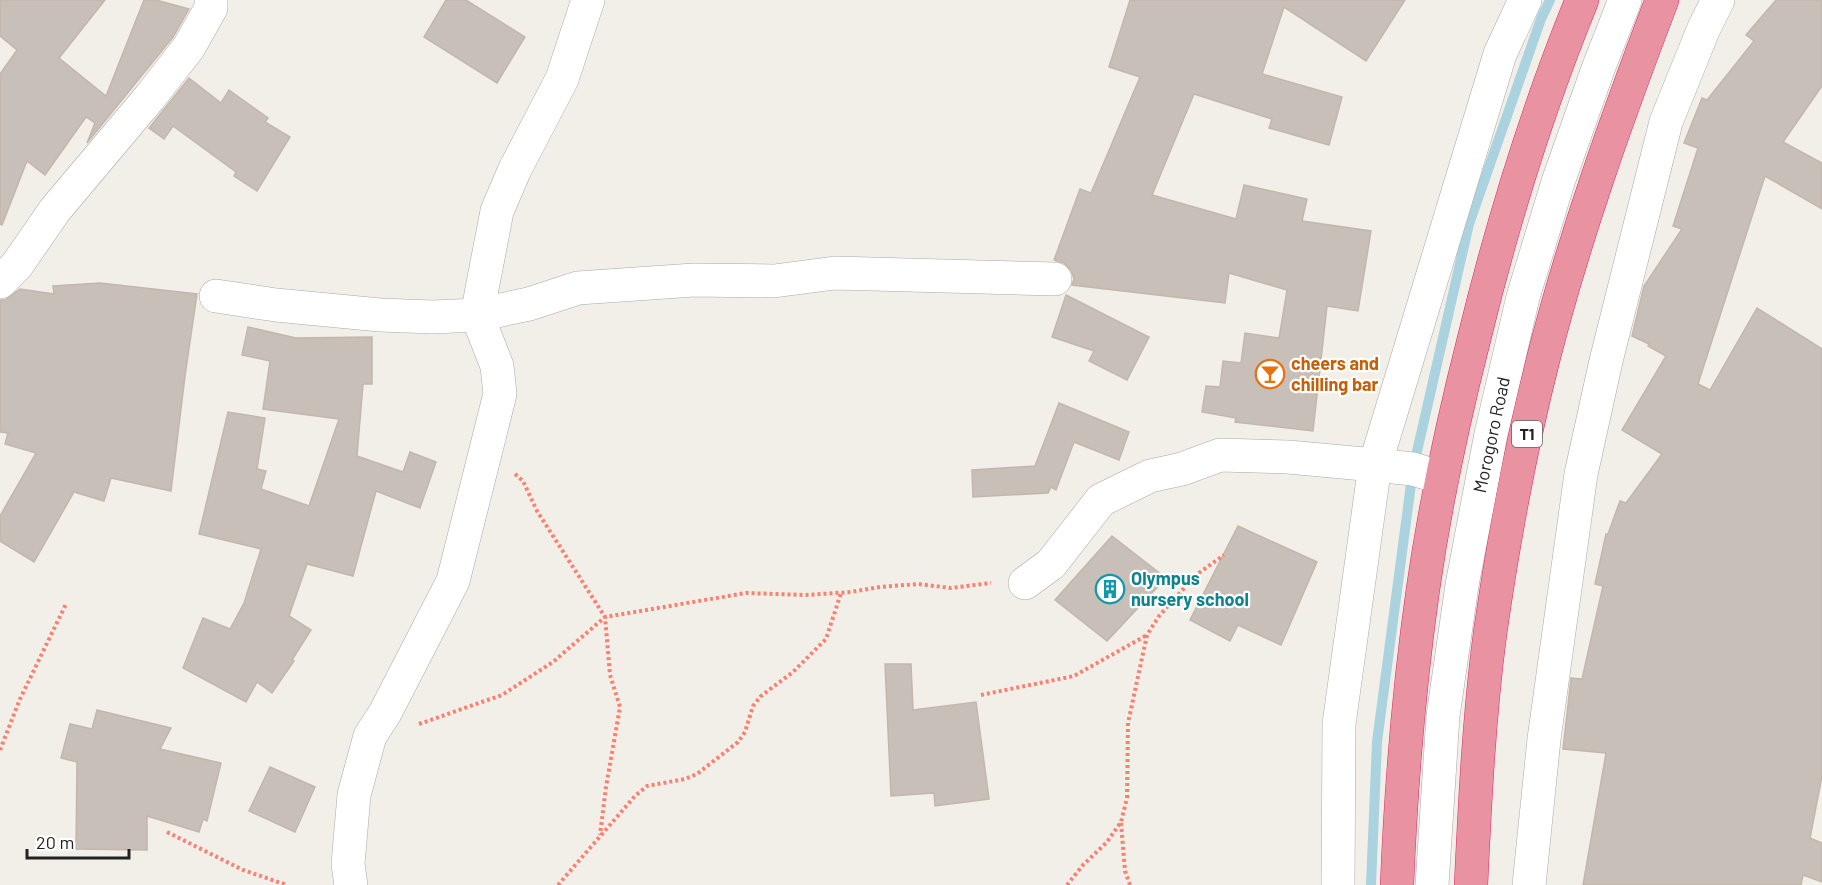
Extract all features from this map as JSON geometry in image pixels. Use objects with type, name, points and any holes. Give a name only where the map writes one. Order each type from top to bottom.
[{"type":"highway","points":[[1397,885],[1408,715],[1423,589],[1442,478],[1460,394],[1506,218],[1530,140],[1582,0]]},
{"type":"highway","name":"Morogoro Road","points":[[1471,885],[1475,788],[1490,635],[1514,494],[1543,360],[1577,241],[1621,106],[1662,0]]},
{"type":"street","points":[[0,282],[17,265],[55,210],[189,47],[211,8],[211,0]]},
{"type":"street","points":[[351,885],[348,864],[354,795],[370,736],[385,713],[453,580],[500,394],[497,366],[477,315],[497,211],[515,169],[562,79],[588,0]]},
{"type":"street","points":[[1338,885],[1339,724],[1375,465],[1500,54],[1525,0]]},
{"type":"street","name":"Morogoro Road","points":[[1432,885],[1443,716],[1462,585],[1491,434],[1523,297],[1558,182],[1625,0]]},
{"type":"street","points":[[1529,885],[1544,739],[1581,474],[1606,361],[1666,122],[1704,28],[1718,0]]},
{"type":"street","points":[[216,296],[276,305],[380,315],[433,317],[477,315],[529,304],[578,288],[694,280],[774,281],[835,273],[1055,279]]},
{"type":"street","points":[[1025,583],[1051,564],[1101,500],[1150,476],[1182,470],[1220,455],[1288,457],[1375,465],[1413,469],[1442,478]]},
{"type":"path","points":[[488,445],[523,481],[537,511],[605,616],[610,675],[620,707],[600,835]]},
{"type":"path","points":[[1130,885],[1125,871],[1121,822],[1127,798],[1128,723],[1147,635],[1159,616],[1196,575],[1224,555]]},
{"type":"path","points":[[370,736],[407,729],[502,695],[553,662],[605,616],[746,593],[806,595],[918,584],[951,588],[1025,583]]},
{"type":"path","points":[[558,885],[635,796],[647,786],[685,779],[696,774],[738,742],[745,732],[753,706],[761,696],[806,661],[826,639],[841,593]]},
{"type":"path","points":[[0,750],[20,699],[66,604]]},
{"type":"path","points":[[981,695],[1074,676],[1147,635]]},
{"type":"path","points":[[1067,885],[1083,865],[1107,842],[1121,822]]},
{"type":"path","points":[[167,832],[243,870],[287,885]]},
{"type":"building","points":[[0,0],[105,0],[59,58],[106,96],[144,0],[156,0],[189,9],[173,37],[87,143],[95,123],[86,117],[45,175],[27,161],[2,225],[0,224],[0,74],[17,50],[0,36]]},
{"type":"building","points":[[446,0],[466,0],[525,37],[497,83],[424,37]]},
{"type":"building","points":[[1130,0],[1405,0],[1366,61],[1284,7],[1262,74],[1342,97],[1329,145],[1269,128],[1272,119],[1194,94],[1152,195],[1236,219],[1244,185],[1307,199],[1302,221],[1371,231],[1358,311],[1327,306],[1313,431],[1235,422],[1236,418],[1202,412],[1206,386],[1220,387],[1223,361],[1241,363],[1245,333],[1279,338],[1287,290],[1229,273],[1225,303],[1072,285],[1074,279],[1071,270],[1064,263],[1054,260],[1080,189],[1091,193],[1140,77],[1109,67]]},
{"type":"building","points":[[1776,0],[1822,0],[1822,86],[1783,142],[1822,163],[1822,209],[1765,176],[1698,384],[1710,390],[1757,308],[1822,349],[1822,776],[1810,838],[1822,843],[1822,882],[1803,875],[1801,885],[1583,885],[1606,753],[1563,749],[1571,678],[1582,679],[1603,586],[1595,584],[1606,534],[1608,534],[1620,501],[1626,503],[1662,454],[1622,430],[1666,356],[1632,336],[1644,286],[1682,229],[1673,226],[1698,148],[1684,143],[1702,98],[1707,100],[1754,41],[1746,35]]},
{"type":"building","points":[[189,78],[221,103],[229,90],[268,118],[265,122],[290,137],[257,191],[234,176],[236,172],[173,126],[164,139],[149,128]]},
{"type":"building","points":[[100,283],[197,294],[171,491],[111,478],[104,501],[74,492],[34,562],[0,541],[0,516],[36,453],[5,444],[8,433],[0,432],[0,300],[5,300],[20,289],[54,294],[53,286]]},
{"type":"building","points":[[1066,295],[1149,337],[1127,380],[1089,361],[1094,351],[1052,337]]},
{"type":"building","points":[[248,327],[296,338],[372,337],[372,384],[363,384],[357,456],[403,472],[410,452],[436,462],[420,508],[376,491],[353,576],[307,564],[289,616],[311,630],[292,660],[294,661],[272,693],[257,682],[246,702],[183,668],[203,618],[230,629],[244,603],[261,549],[199,534],[228,412],[265,418],[257,469],[266,471],[261,489],[309,506],[339,419],[263,409],[270,361],[242,355]]},
{"type":"building","points":[[1059,403],[1129,432],[1119,460],[1074,442],[1056,490],[1051,487],[1048,493],[973,497],[972,470],[1035,466]]},
{"type":"building","points":[[1238,526],[1317,562],[1281,645],[1238,625],[1230,641],[1190,620]]},
{"type":"building","name":"Olympus nursery school","points":[[1112,536],[1166,578],[1107,641],[1055,600]]},
{"type":"building","points":[[885,664],[911,664],[913,710],[976,702],[989,799],[935,806],[934,793],[891,796]]},
{"type":"building","points":[[97,710],[171,728],[160,749],[221,763],[207,821],[203,819],[199,832],[147,816],[147,850],[76,849],[77,762],[61,758],[70,724],[92,729]]},
{"type":"building","points":[[270,767],[315,787],[295,832],[249,811]]},
{"type":"waterway","points":[[1371,885],[1377,742],[1413,469],[1469,224],[1541,19],[1550,0]]},
{"type":"place","name":"cheers and chilling bar","points":[[1270,374]]},
{"type":"place","name":"Olympus nursery school","points":[[1110,589]]}]
